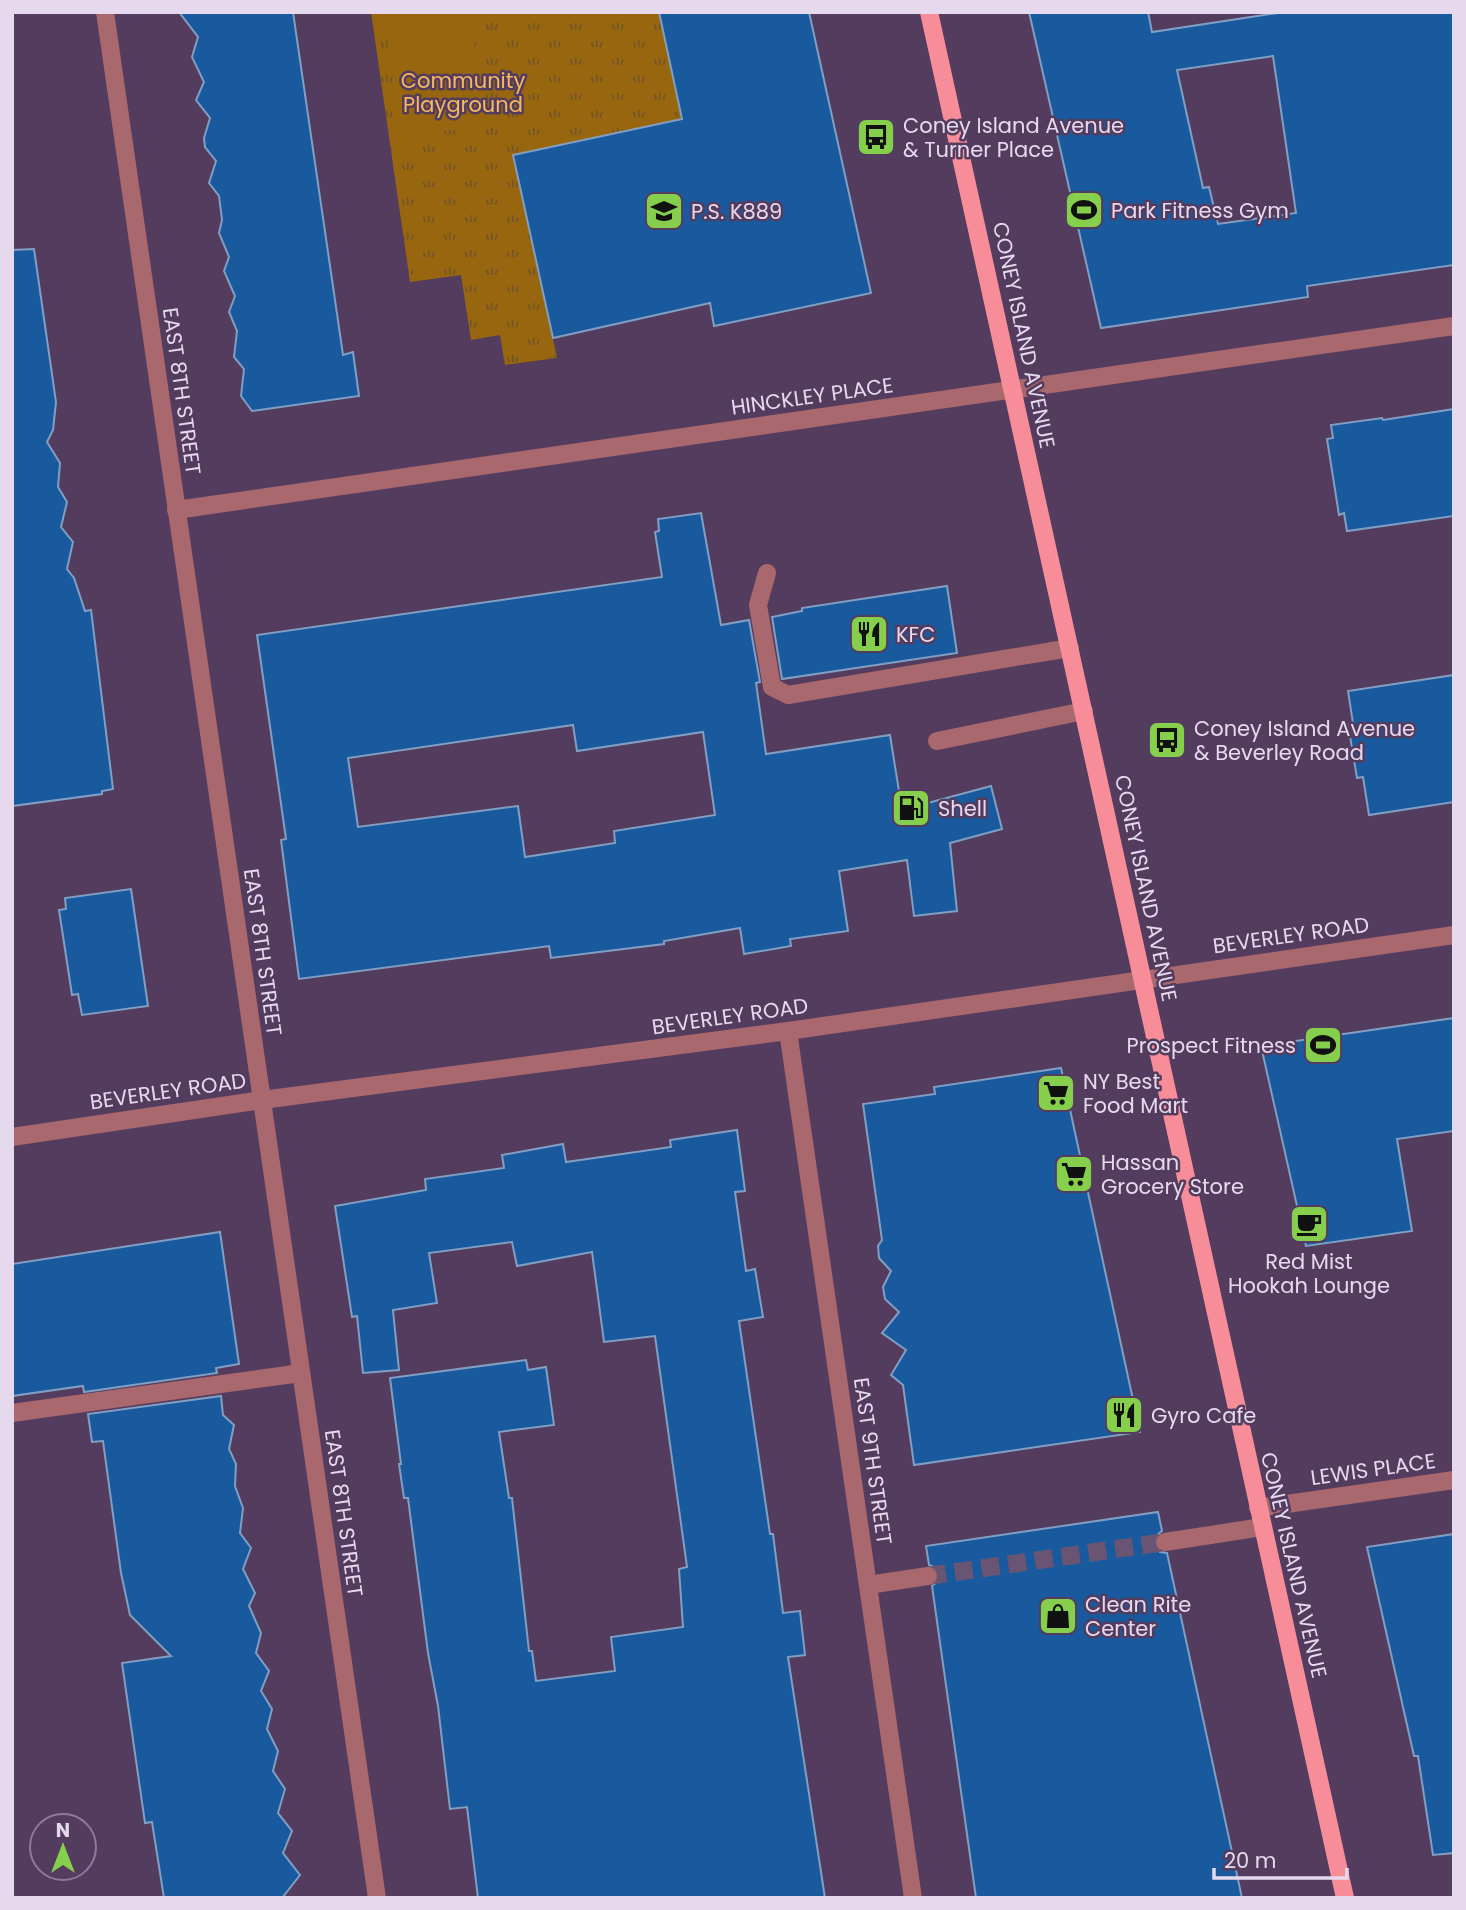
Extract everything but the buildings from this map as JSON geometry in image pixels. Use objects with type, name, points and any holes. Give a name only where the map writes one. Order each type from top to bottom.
[{"type":"main road","name":"CONEY ISLAND AVENUE","points":[[929,12],[1345,1898]]},
{"type":"street","name":"EAST 8TH STREET","points":[[105,12],[377,1898]]},
{"type":"street","name":"HINCKLEY PLACE","points":[[176,510],[1454,326]]},
{"type":"street","points":[[767,573],[758,605],[772,687],[788,695],[1070,648]]},
{"type":"street","points":[[937,741],[1084,712]]},
{"type":"street","name":"BEVERLEY ROAD","points":[[12,1137],[262,1100],[788,1031],[1454,935]]},
{"type":"street","name":"EAST 9TH STREET","points":[[788,1031],[913,1898]]},
{"type":"street","points":[[12,1413],[301,1373]]},
{"type":"street","name":"LEWIS PLACE","points":[[1258,1508],[1454,1480]]},
{"type":"street","points":[[1165,1542],[1262,1527]]},
{"type":"street","points":[[868,1585],[928,1576]]},
{"type":"green space","name":"Community Playground","points":[[371,12],[659,12],[682,119],[513,155],[557,358],[505,365],[500,335],[471,340],[461,275],[410,282]]},
{"type":"green space","points":[[383,12],[469,12],[486,125],[402,137]]},
{"type":"tunnel","points":[[928,1576],[1165,1542]]},
{"type":"place","name":"Coney Island Avenue & Turner Place","points":[[876,137]]},
{"type":"place","name":"Park Fitness Gym","points":[[1084,210]]},
{"type":"place","name":"P.S. K889","points":[[664,211]]},
{"type":"place","name":"KFC","points":[[869,634]]},
{"type":"place","name":"Coney Island Avenue & Beverley Road","points":[[1167,740]]},
{"type":"place","name":"Shell","points":[[911,808]]},
{"type":"place","name":"Prospect Fitness","points":[[1323,1045]]},
{"type":"place","name":"NY Best Food Mart","points":[[1056,1093]]},
{"type":"place","name":"Hassan Grocery Store","points":[[1074,1174]]},
{"type":"place","name":"Red Mist Hookah Lounge","points":[[1309,1224]]},
{"type":"place","name":"Gyro Cafe","points":[[1124,1415]]},
{"type":"place","name":"Clean Rite Center","points":[[1058,1616]]}]
